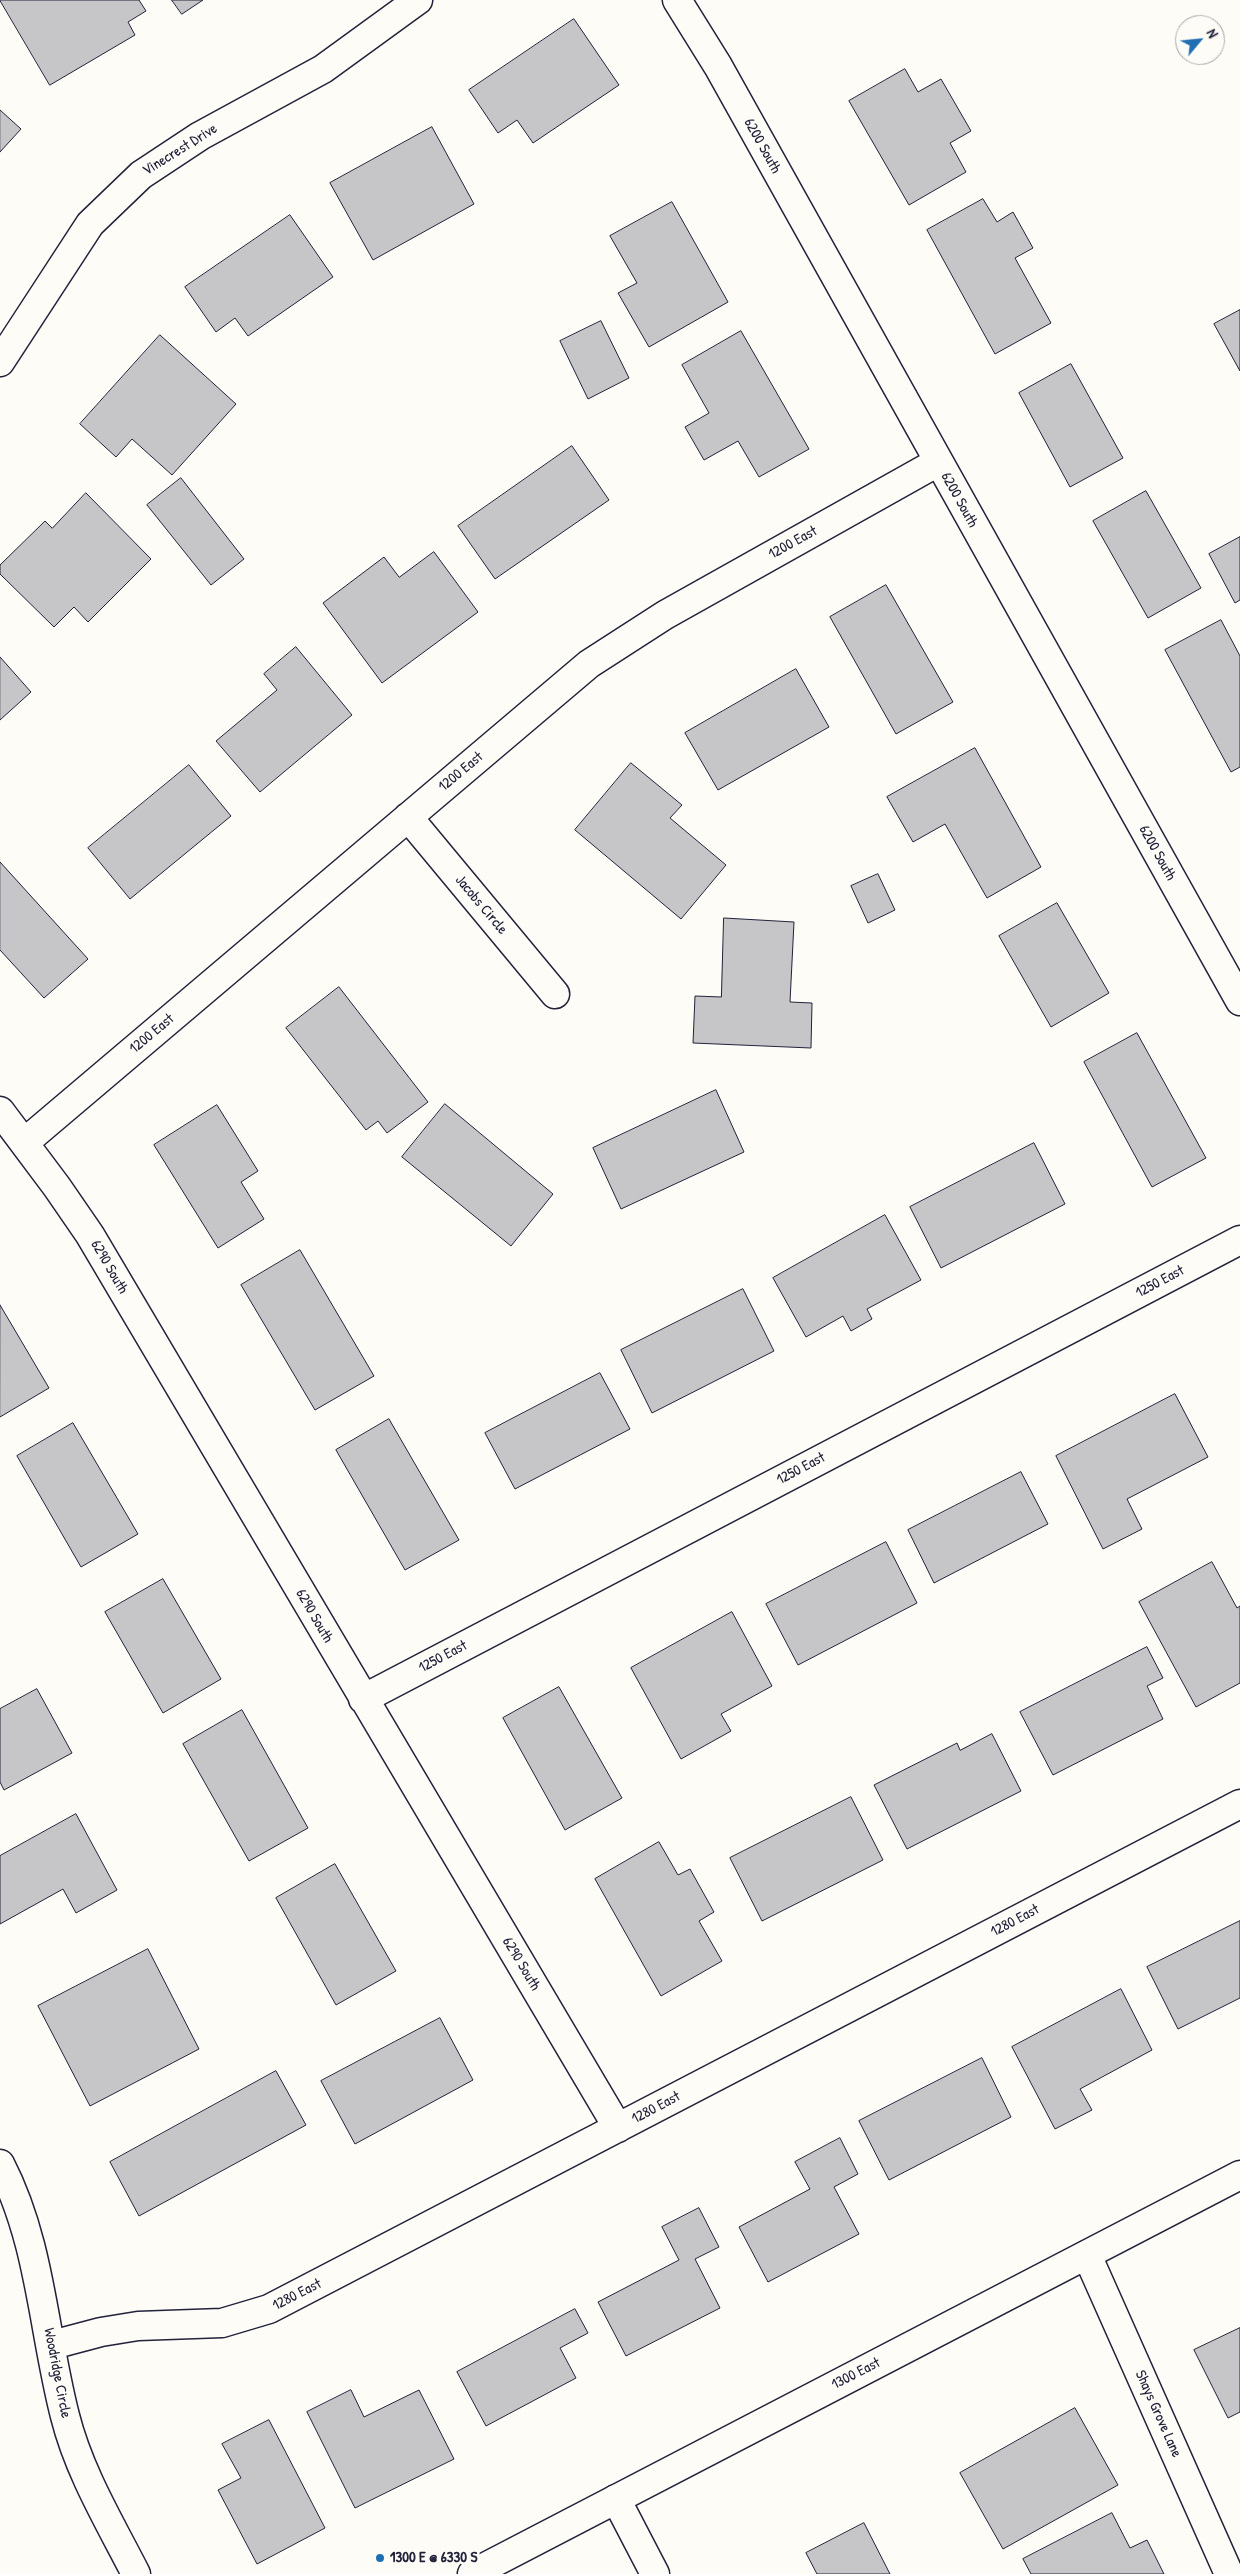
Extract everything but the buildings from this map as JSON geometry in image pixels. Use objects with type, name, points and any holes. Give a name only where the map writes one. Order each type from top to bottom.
[{"type":"street","name":"Vinecrest Drive","points":[[0,362],[90,224],[140,175],[200,136],[322,69],[418,0]]},
{"type":"street","name":"6200 South","points":[[677,0],[718,66],[1240,1001]]},
{"type":"street","name":"1200 East","points":[[24,1142],[589,664],[614,646],[674,610],[938,462]]},
{"type":"street","name":"Jacobs Circle","points":[[408,817],[555,994]]},
{"type":"street","name":"6290 South","points":[[0,1111],[90,1235],[618,2128]]},
{"type":"street","name":"1250 East","points":[[363,1699],[1240,1240]]},
{"type":"street","name":"1280 East","points":[[52,2345],[131,2326],[222,2323],[269,2309],[1240,1804]]},
{"type":"street","name":"Woodridge Circle","points":[[0,2164],[18,2202],[28,2234],[52,2345],[65,2418],[92,2488],[136,2574]]},
{"type":"street","name":"1300 East","points":[[472,2574],[1240,2175]]},
{"type":"street","name":"Shays Grove Lane","points":[[1087,2254],[1229,2574]]},
{"type":"street","points":[[616,2499],[656,2574]]},
{"type":"place","name":"1300 E @ 6330 S","points":[[380,2558]]}]
